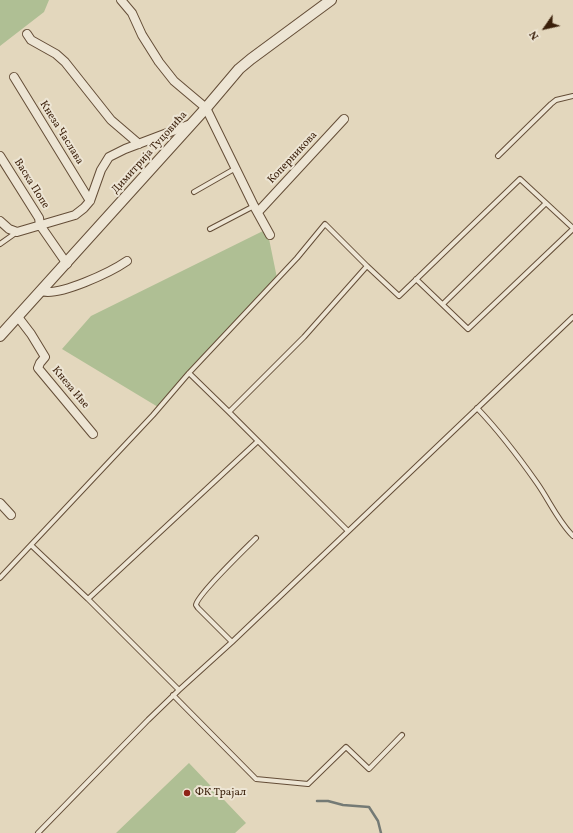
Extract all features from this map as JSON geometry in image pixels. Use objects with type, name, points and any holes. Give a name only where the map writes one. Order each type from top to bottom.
[{"type":"street","points":[[121,0],[132,13],[145,42],[159,62],[174,81],[206,108],[270,235]]},
{"type":"street","name":"Димитрија Туцовића","points":[[0,336],[192,124],[239,69],[331,0]]},
{"type":"street","points":[[27,34],[31,40],[56,54],[111,120],[139,144]]},
{"type":"street","name":"Кнеза Часлава","points":[[14,77],[90,201]]},
{"type":"street","name":"Коперникова","points":[[256,209],[344,119]]},
{"type":"street","points":[[0,221],[9,229],[17,232],[75,215],[90,201],[108,157],[192,124]]},
{"type":"street","name":"Васка Попе","points":[[0,156],[39,218],[40,225],[66,264]]},
{"type":"street","points":[[41,291],[52,293],[77,285],[110,272],[127,261]]},
{"type":"street","name":"Кнеза Иве","points":[[18,317],[31,334],[45,357],[38,368],[93,434]]},
{"type":"street","points":[[0,503],[11,516]]},
{"type":"lane","points":[[498,156],[551,104],[561,99],[573,96]]},
{"type":"lane","points":[[194,192],[236,168]]},
{"type":"lane","points":[[0,578],[297,258],[325,224],[366,266],[399,296],[416,279],[520,179],[573,228],[468,329],[416,279]]},
{"type":"lane","points":[[443,304],[546,203]]},
{"type":"lane","name":"Коперникова","points":[[210,229],[256,209]]},
{"type":"lane","points":[[0,244],[17,232]]},
{"type":"lane","points":[[229,412],[304,337],[366,266]]},
{"type":"lane","points":[[38,833],[173,695],[232,642],[573,317]]},
{"type":"lane","points":[[189,373],[348,531]]},
{"type":"lane","points":[[477,408],[496,427],[515,452],[537,483],[560,520],[573,536]]},
{"type":"lane","points":[[88,598],[258,441]]},
{"type":"lane","points":[[232,642],[198,608],[196,602],[256,538]]},
{"type":"lane","points":[[31,545],[88,598],[179,690]]},
{"type":"lane","points":[[173,695],[256,779],[308,784],[346,747],[369,769],[402,735]]},
{"type":"green space","points":[[0,0],[49,0],[44,12],[0,46]]},
{"type":"green space","points":[[267,229],[277,278],[158,407],[62,349],[91,316]]},
{"type":"green space","name":"ФК Трајал","points":[[189,763],[246,823],[235,833],[116,833]]},
{"type":"waterway","points":[[317,801],[328,801],[343,805],[369,807],[378,821],[381,833]]},
{"type":"place","name":"ФК Трајал","points":[[187,793]]}]
